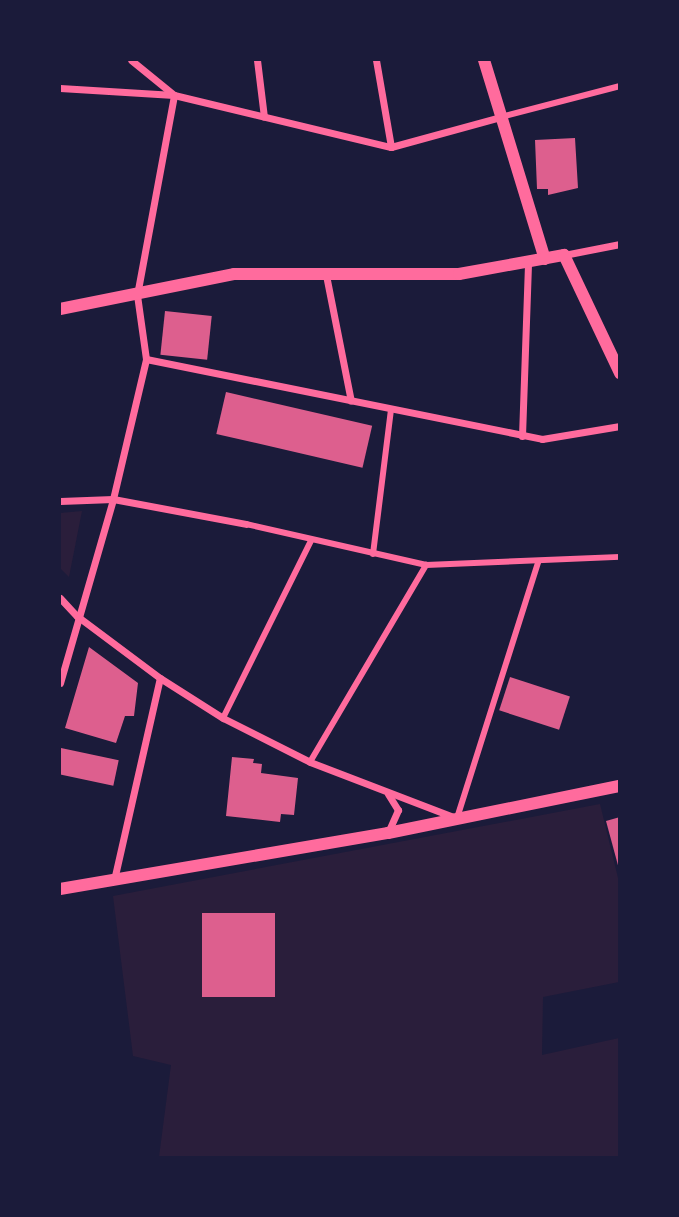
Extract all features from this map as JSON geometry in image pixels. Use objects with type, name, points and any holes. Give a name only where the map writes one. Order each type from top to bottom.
[{"type":"main road","points":[[484,60],[545,259]]},
{"type":"main road","points":[[60,309],[233,274],[459,274],[564,255],[620,373]]},
{"type":"main road","points":[[60,889],[388,832],[620,786]]},
{"type":"street","points":[[131,60],[174,95]]},
{"type":"street","points":[[257,60],[264,117]]},
{"type":"street","points":[[376,60],[391,147]]},
{"type":"street","points":[[60,88],[174,95],[391,147],[620,86]]},
{"type":"street","points":[[60,683],[76,616],[113,499],[146,359],[137,295],[174,95]]},
{"type":"street","points":[[564,255],[620,244]]},
{"type":"street","points":[[522,436],[528,262]]},
{"type":"street","points":[[326,275],[351,401]]},
{"type":"street","points":[[146,359],[522,436],[557,439],[620,426]]},
{"type":"street","points":[[373,554],[391,410]]},
{"type":"street","points":[[60,501],[113,499],[246,524],[311,541],[426,565],[620,557]]},
{"type":"street","points":[[223,718],[311,541]]},
{"type":"street","points":[[60,598],[76,616],[160,678],[223,718],[310,762],[457,818],[538,562]]},
{"type":"street","points":[[310,762],[426,565]]},
{"type":"street","points":[[114,880],[160,678]]},
{"type":"street","points":[[387,793],[398,810],[388,832]]},
{"type":"shaded area","points":[[82,511],[69,577],[60,568],[60,513]]},
{"type":"shaded area","points":[[600,804],[619,882],[619,982],[543,997],[542,1055],[619,1038],[619,1157],[159,1157],[171,1065],[133,1056],[113,896]]},
{"type":"building","points":[[575,138],[578,188],[548,195],[548,189],[537,189],[535,140]]},
{"type":"building","points":[[165,311],[212,316],[207,360],[160,355]]},
{"type":"building","points":[[226,392],[372,426],[362,468],[216,434]]},
{"type":"building","points":[[89,647],[138,683],[134,716],[125,716],[116,743],[65,728]]},
{"type":"building","points":[[510,677],[570,696],[559,730],[499,710]]},
{"type":"building","points":[[61,748],[119,760],[113,786],[60,774]]},
{"type":"building","points":[[232,757],[254,759],[253,763],[262,764],[261,773],[298,778],[294,815],[281,814],[280,822],[226,816]]},
{"type":"building","points":[[620,817],[620,868],[619,869],[606,821]]},
{"type":"building","points":[[202,913],[275,913],[275,997],[202,997]]}]
